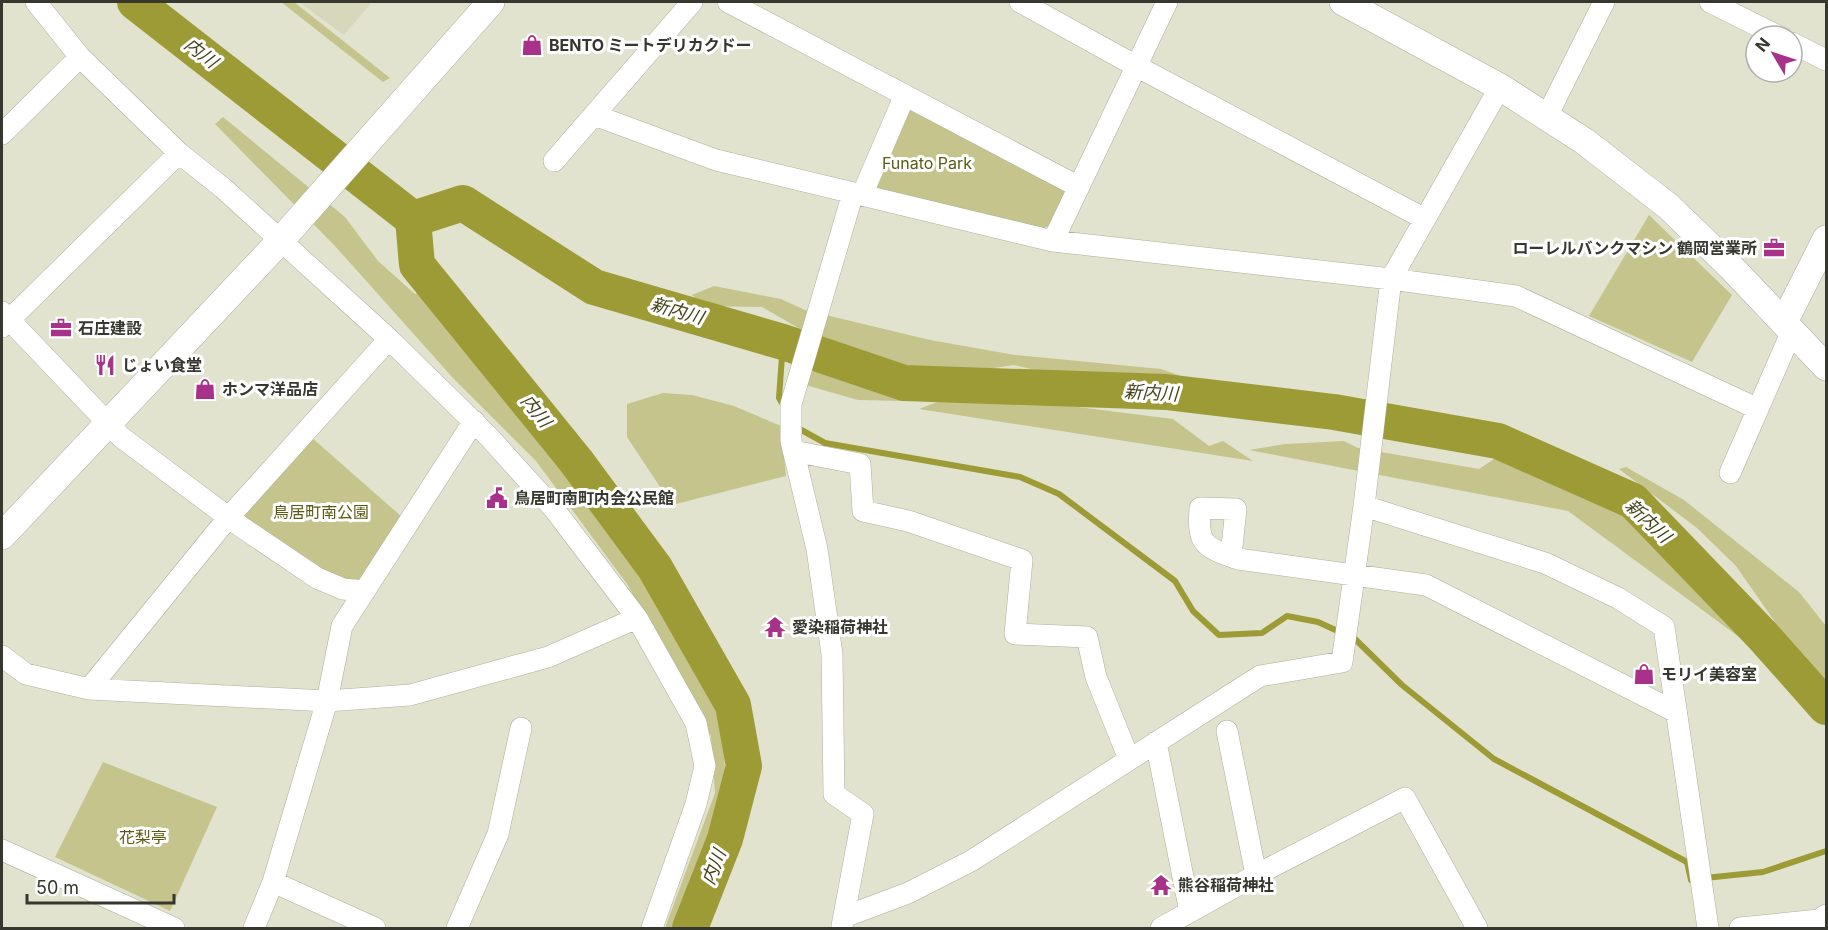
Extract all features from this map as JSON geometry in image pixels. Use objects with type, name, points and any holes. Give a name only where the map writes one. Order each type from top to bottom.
[{"type":"street","points":[[36,2],[80,57],[179,153],[286,234],[474,422],[557,513],[637,618],[696,723],[705,766],[696,804],[652,928]]},
{"type":"street","points":[[2,536],[286,234],[491,2]]},
{"type":"street","points":[[554,160],[692,2]]},
{"type":"street","points":[[728,2],[1079,187]]},
{"type":"street","points":[[1020,2],[1425,219]]},
{"type":"street","points":[[1053,241],[1167,2]]},
{"type":"street","points":[[1342,2],[1500,87],[1584,141],[1668,206],[1730,266],[1827,367]]},
{"type":"street","points":[[1547,116],[1604,2]]},
{"type":"street","points":[[1710,2],[1754,24]]},
{"type":"street","points":[[1804,49],[1827,60]]},
{"type":"street","points":[[2,134],[80,57]]},
{"type":"street","points":[[843,923],[971,861],[1260,675],[1341,662],[1365,498],[1391,279],[1500,87]]},
{"type":"street","points":[[843,923],[863,814],[834,794],[832,654],[817,549],[791,441],[791,404],[824,289],[858,194],[905,95]]},
{"type":"street","points":[[594,114],[716,160],[1053,241],[1391,279],[1516,296],[1758,409]]},
{"type":"street","points":[[179,153],[4,320],[121,436],[228,518],[317,578],[343,589],[365,591]]},
{"type":"street","points":[[1730,473],[1758,409],[1788,326],[1827,239]]},
{"type":"street","points":[[89,689],[228,518],[389,339]]},
{"type":"street","points":[[254,928],[273,882],[327,701],[342,626],[474,422]]},
{"type":"street","points":[[793,451],[860,464],[863,511],[908,521],[1022,560],[1015,634],[1087,637],[1096,677],[1129,759]]},
{"type":"street","points":[[1365,498],[1545,563],[1618,598],[1664,627],[1708,928]]},
{"type":"street","points":[[1231,556],[1238,559],[1426,585],[1676,712]]},
{"type":"street","points":[[2,656],[26,674],[89,689],[327,701],[410,695],[548,657],[637,618]]},
{"type":"street","points":[[457,928],[498,834],[521,728]]},
{"type":"street","points":[[1227,731],[1256,875]]},
{"type":"street","points":[[1156,742],[1190,912]]},
{"type":"street","points":[[1161,928],[1256,875],[1405,798],[1477,928]]},
{"type":"street","points":[[2,850],[174,928]]},
{"type":"street","points":[[273,882],[375,928]]},
{"type":"street","points":[[1740,928],[1819,920],[1827,915]]},
{"type":"shaded area","points":[[299,2],[372,2],[344,35]]},
{"type":"green space","points":[[281,2],[294,2],[390,78],[383,82]]},
{"type":"green space","name":"Funato Park","points":[[906,108],[1062,186],[1067,196],[1055,222],[1037,232],[871,190]]},
{"type":"green space","points":[[223,117],[345,217],[378,261],[415,294],[423,292],[444,312],[453,338],[480,361],[494,384],[581,490],[672,622],[717,702],[724,737],[725,781],[719,827],[678,928],[665,928],[715,793],[711,736],[627,584],[536,461],[453,378],[335,246],[215,124]]},
{"type":"green space","points":[[1649,215],[1732,295],[1692,362],[1589,316]]},
{"type":"green space","points":[[714,286],[781,299],[805,310],[930,340],[1015,355],[1161,369],[1210,386],[1163,380],[1116,384],[1052,374],[1014,365],[946,375],[889,371],[800,329],[762,307],[705,306],[692,295]]},
{"type":"green space","points":[[809,366],[884,383],[904,401],[858,400],[802,384]]},
{"type":"green space","points":[[663,393],[692,395],[734,406],[781,426],[786,476],[672,505],[627,437],[627,404]]},
{"type":"green space","points":[[951,397],[1062,405],[1173,419],[1209,446],[1223,441],[1253,461],[919,409]]},
{"type":"green space","name":"鳥居町南公園","points":[[311,437],[402,517],[360,586],[338,582],[237,517]]},
{"type":"green space","points":[[1344,441],[1358,448],[1479,469],[1500,455],[1625,504],[1700,580],[1754,648],[1568,511],[1249,450],[1285,444]]},
{"type":"green space","points":[[1626,467],[1684,500],[1799,592],[1826,626],[1826,687],[1786,638],[1736,566],[1697,528],[1619,469]]},
{"type":"green space","name":"花梨亭","points":[[103,762],[217,807],[170,911],[55,857]]},
{"type":"waterway","name":"内川","points":[[135,2],[413,219],[417,265],[576,461],[655,568],[733,705],[744,766],[725,839],[690,928]]},
{"type":"waterway","name":"新内川","points":[[413,219],[463,203],[594,287],[783,342],[904,383],[1166,392],[1334,412],[1498,441],[1633,501],[1762,635],[1826,707]]},
{"type":"waterway","points":[[783,342],[779,398],[785,408]]},
{"type":"waterway","points":[[796,427],[825,443],[1020,477],[1059,494],[1175,581],[1193,611],[1219,635],[1262,633],[1287,616],[1318,622],[1355,639],[1402,685],[1494,759],[1687,862],[1691,880]]},
{"type":"waterway","points":[[1705,878],[1763,872],[1826,851]]},
{"type":"place","name":"BENTO ミートデリカクドー","points":[[532,45]]},
{"type":"place","name":"ローレルバンクマシン 鶴岡営業所","points":[[1774,248]]},
{"type":"place","name":"石庄建設","points":[[61,328]]},
{"type":"place","name":"じょい食堂","points":[[105,365]]},
{"type":"place","name":"ホンマ洋品店","points":[[205,389]]},
{"type":"place","name":"鳥居町南町内会公民館","points":[[497,498]]},
{"type":"place","name":"愛染稲荷神社","points":[[775,627]]},
{"type":"place","name":"モリイ美容室","points":[[1644,674]]},
{"type":"place","name":"熊谷稲荷神社","points":[[1161,885]]}]
